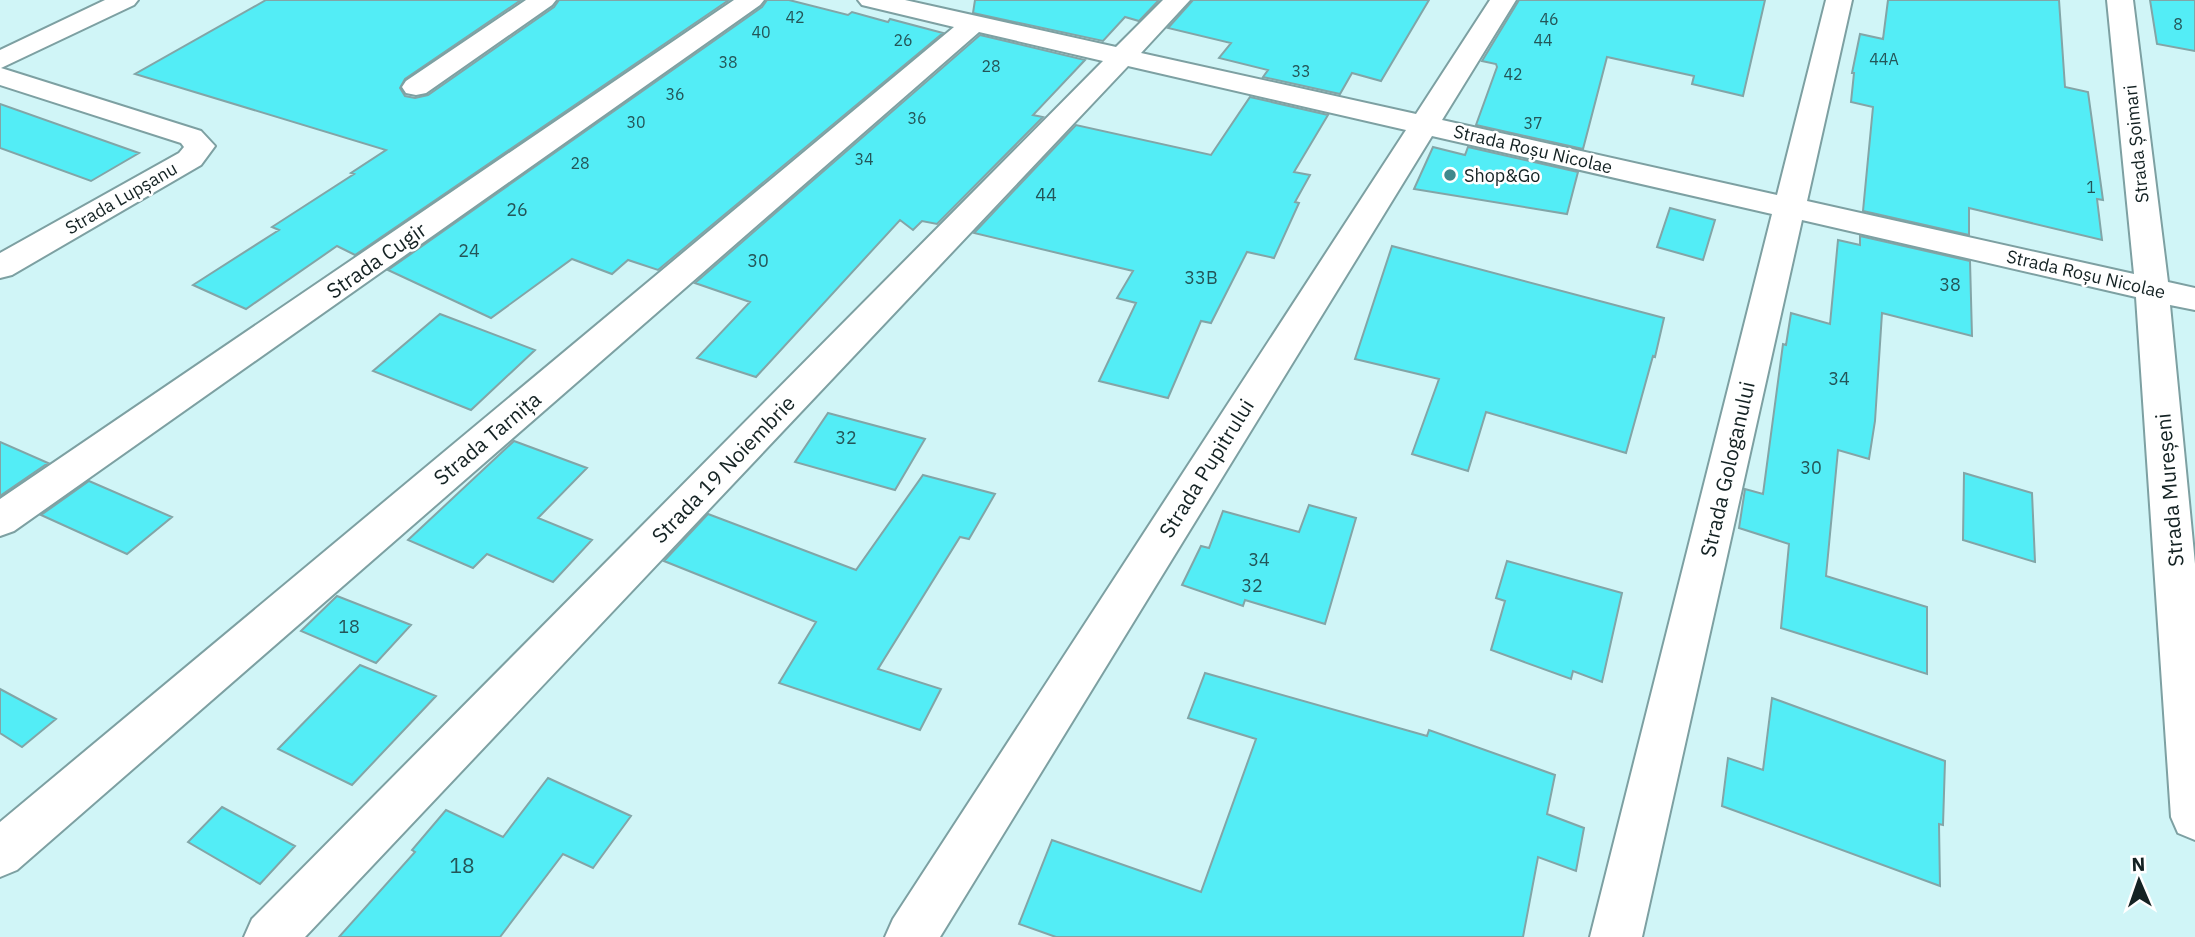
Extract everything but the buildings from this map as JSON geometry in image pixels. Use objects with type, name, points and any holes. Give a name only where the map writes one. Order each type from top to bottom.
[{"type":"street","points":[[0,60],[124,0]]},
{"type":"street","points":[[416,88],[543,0]]},
{"type":"street","name":"Strada Cugir","points":[[0,520],[751,0]]},
{"type":"street","name":"Strada Roșu Nicolae","points":[[871,0],[2195,299]]},
{"type":"street","name":"Strada 19 Noiembrie","points":[[270,937],[1177,0]]},
{"type":"street","name":"Strada Pupitrului","points":[[911,937],[1503,0]]},
{"type":"street","name":"Strada Gologanului","points":[[1616,937],[1839,0]]},
{"type":"street","name":"Strada Șoimari","points":[[2120,0],[2152,289]]},
{"type":"street","name":"Strada Tarnița","points":[[0,853],[974,23]]},
{"type":"street","name":"Strada Lupșanu","points":[[0,76],[191,137],[200,146],[190,159],[0,267]]},
{"type":"street","name":"Strada Mureșeni","points":[[2152,289],[2195,817]]},
{"type":"place","name":"Shop&Go","points":[[1450,175]]}]
